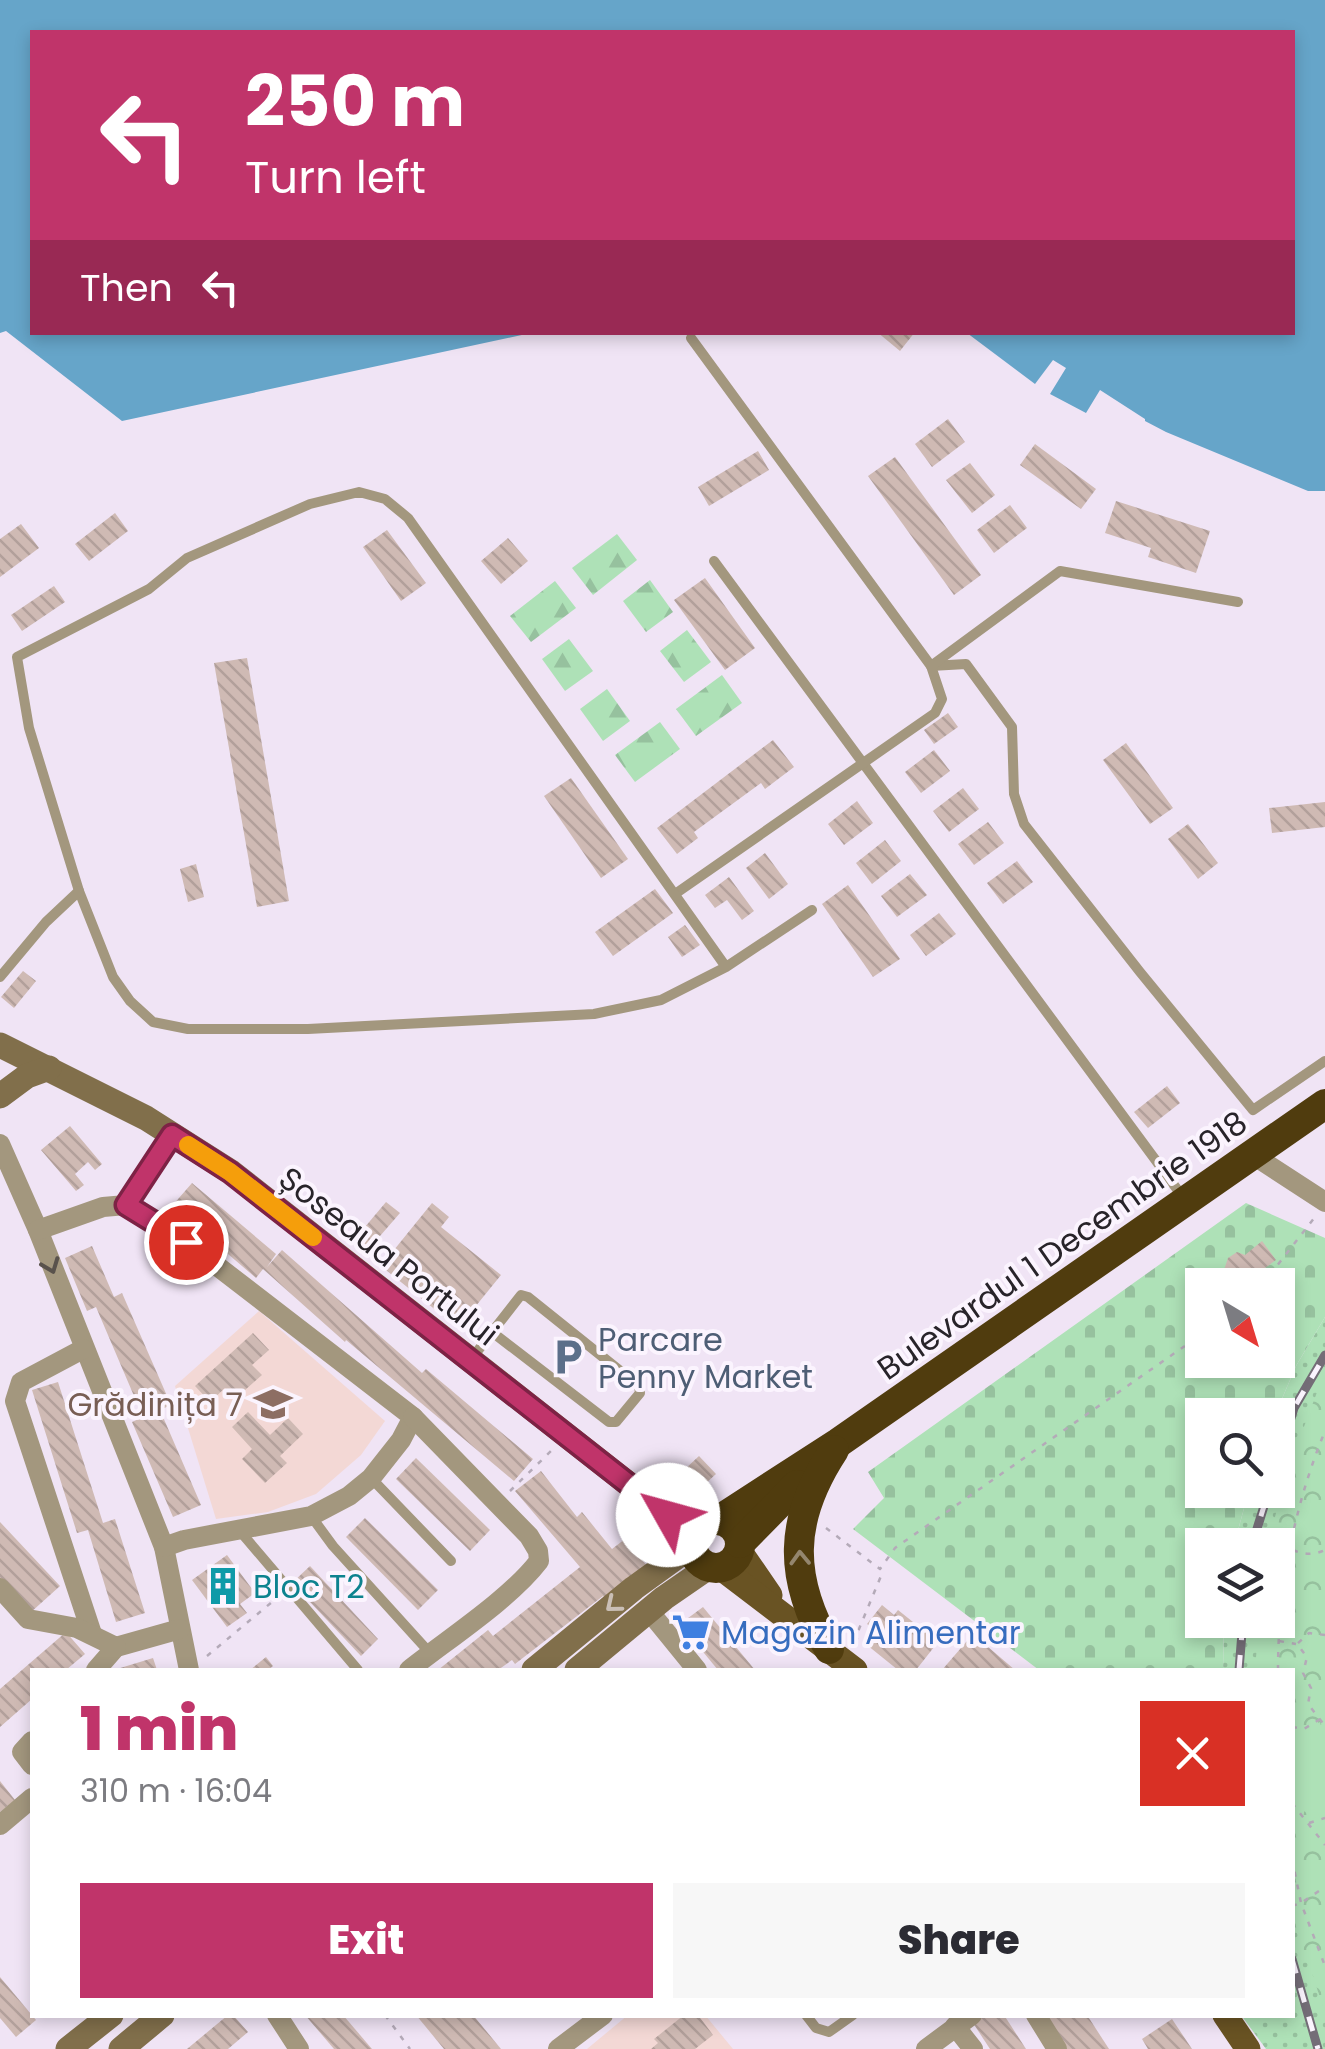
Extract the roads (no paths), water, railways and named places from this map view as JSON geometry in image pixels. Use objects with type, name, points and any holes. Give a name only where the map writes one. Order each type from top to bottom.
[{"type":"highway","name":"Bulevardul 1 Decembrie 1918","points":[[714,1545],[838,1443],[1325,1104]]},
{"type":"highway","points":[[830,1650],[803,1592],[798,1561],[804,1510],[821,1469],[838,1443]]},
{"type":"main road","points":[[714,1545],[785,1615],[852,1668]]},
{"type":"main road","points":[[1226,2018],[1248,2049]]},
{"type":"street","name":"Șoseaua Portului","points":[[0,1044],[146,1118],[230,1172],[668,1515],[714,1545]]},
{"type":"street","points":[[0,1096],[26,1076],[49,1068]]},
{"type":"street","points":[[0,1144],[164,1547],[180,1629],[197,1664]]},
{"type":"street","points":[[1252,1154],[1320,1210]]},
{"type":"street","points":[[38,1230],[103,1207],[126,1205],[186,1242],[413,1417],[529,1536],[539,1561],[531,1572],[411,1668]]},
{"type":"street","points":[[83,1349],[21,1382],[15,1401],[92,1634]]},
{"type":"street","points":[[164,1547],[312,1516],[349,1496],[371,1478],[401,1440],[413,1417]]},
{"type":"street","name":"Bulevardul 1 Decembrie 1918","points":[[578,1668],[649,1611],[714,1545]]},
{"type":"street","name":"Bulevardul 1 Decembrie 1918","points":[[536,1668],[634,1588],[714,1545]]},
{"type":"street","points":[[0,1588],[28,1619],[76,1628],[116,1647]]},
{"type":"street","points":[[649,1611],[694,1668]]},
{"type":"street","points":[[98,1668],[116,1647],[180,1629]]},
{"type":"street","points":[[30,1743],[22,1752],[30,1762]]},
{"type":"street","points":[[0,1825],[30,1800]]},
{"type":"street","points":[[68,2049],[108,2018]]},
{"type":"street","points":[[121,2049],[158,2018]]},
{"type":"street","points":[[278,2018],[300,2049]]},
{"type":"street","points":[[558,2049],[599,2018]]},
{"type":"street","points":[[1038,2018],[1057,2049]]},
{"type":"street","points":[[926,2049],[958,2019],[972,2049]]},
{"type":"lane","points":[[675,894],[936,713],[942,699],[931,666],[691,338]]},
{"type":"lane","points":[[726,967],[408,518],[384,499],[359,492],[310,504],[187,558],[150,588],[17,657],[29,728],[79,891],[113,977],[130,1001],[153,1022],[188,1029],[308,1029],[594,1014],[661,1000],[726,967],[812,910]]},
{"type":"lane","points":[[714,561],[1185,1201]]},
{"type":"lane","points":[[931,666],[1060,571],[1238,602]]},
{"type":"lane","points":[[931,666],[966,664],[1012,728],[1014,794],[1024,824],[1254,1110],[1325,1061]]},
{"type":"lane","points":[[0,977],[46,922],[79,891]]},
{"type":"lane","points":[[126,1205],[172,1135]]},
{"type":"lane","points":[[470,1362],[492,1332],[520,1295],[528,1297],[640,1386],[640,1393],[616,1422],[608,1422],[492,1332]]},
{"type":"lane","points":[[371,1478],[451,1560]]},
{"type":"lane","points":[[312,1516],[332,1546],[430,1653]]},
{"type":"lane","points":[[238,1529],[356,1668]]},
{"type":"lane","points":[[808,2018],[816,2028],[829,2032],[849,2018]]},
{"type":"water","points":[[0,0],[1325,0],[1325,491],[1308,491],[1166,432],[1100,390],[1086,413],[1050,394],[1066,368],[1053,360],[1035,384],[970,335],[1295,335],[1295,30],[30,30],[30,335],[522,335],[122,421],[6,331],[0,333]]},
{"type":"railway","points":[[1295,1406],[1325,1355]]},
{"type":"railway","points":[[1257,1528],[1263,1508]]},
{"type":"railway","points":[[1239,1668],[1242,1638]]},
{"type":"railway","points":[[1295,1969],[1318,2049]]},
{"type":"place","name":"Parcare Penny Market","points":[[568,1357]]},
{"type":"place","name":"Grădinița 7","points":[[273,1404]]},
{"type":"place","name":"Bloc T2","points":[[223,1586]]},
{"type":"place","name":"Magazin Alimentar","points":[[691,1632]]}]
